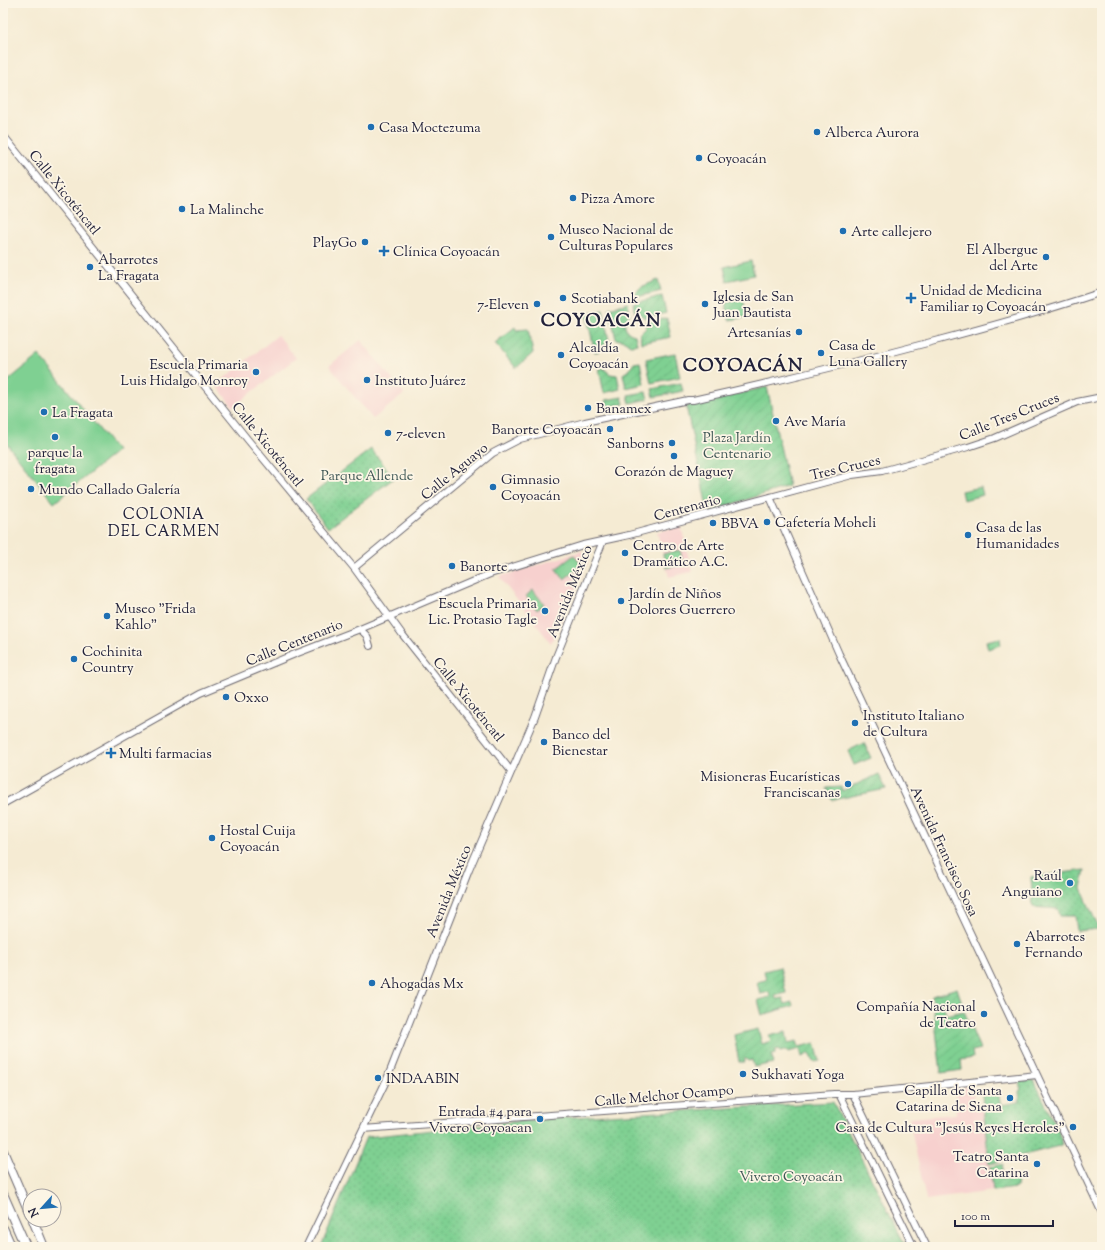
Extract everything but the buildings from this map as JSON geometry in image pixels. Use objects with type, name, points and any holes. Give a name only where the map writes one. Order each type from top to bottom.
[{"type":"highway","points":[[3,1195],[26,1247]]},
{"type":"highway","points":[[3,1229],[10,1245]]},
{"type":"main road","points":[[3,1150],[22,1195]]},
{"type":"main road","points":[[36,1228],[44,1247]]},
{"type":"street","name":"Calle Xicoténcatl","points":[[3,134],[248,440],[354,568],[389,616],[511,771]]},
{"type":"street","name":"Calle Aguayo","points":[[354,568],[493,453],[520,439],[585,422],[693,400],[830,368],[1062,306],[1102,292]]},
{"type":"street","name":"Calle Tres Cruces","points":[[926,459],[995,438],[1077,402],[1102,396]]},
{"type":"street","name":"Tres Cruces","points":[[770,497],[852,475],[882,471],[926,459]]},
{"type":"street","name":"Centenario","points":[[610,539],[770,497]]},
{"type":"street","name":"Avenida Francisco Sosa","points":[[770,497],[839,654],[1102,1213]]},
{"type":"street","name":"Calle Centenario","points":[[3,804],[201,693],[360,629],[490,574],[582,545],[610,539]]},
{"type":"street","name":"Avenida México","points":[[306,1247],[387,1079],[469,870],[535,717],[556,657],[603,540]]},
{"type":"street","points":[[360,629],[367,636],[370,646]]},
{"type":"street","name":"Calle Melchor Ocampo","points":[[363,1130],[836,1094],[853,1094],[1037,1075]]},
{"type":"street","points":[[836,1094],[914,1247]]},
{"type":"street","points":[[853,1094],[927,1247]]},
{"type":"shaded area","name":"Escuela Primaria Luis Hidalgo Monroy","points":[[278,335],[296,358],[233,407],[216,385]]},
{"type":"shaded area","name":"Instituto Juárez","points":[[361,340],[404,394],[373,419],[329,366]]},
{"type":"shaded area","points":[[681,526],[692,572],[669,577],[657,532]]},
{"type":"shaded area","name":"Escuela Primaria Lic. Protasio Tagle","points":[[582,551],[589,560],[551,643],[499,577]]},
{"type":"shaded area","points":[[973,1086],[975,1110],[983,1109],[993,1191],[926,1200],[909,1118],[956,1114],[955,1088]]},
{"type":"green space","points":[[751,261],[754,275],[727,281],[724,267]]},
{"type":"green space","points":[[658,280],[661,291],[633,298],[633,295],[641,287]]},
{"type":"green space","points":[[662,296],[666,313],[645,318],[640,314],[635,313],[633,303]]},
{"type":"green space","points":[[743,299],[747,317],[729,320],[725,303]]},
{"type":"green space","points":[[628,303],[630,314],[627,317],[625,326],[628,332],[635,335],[637,344],[630,345],[625,341],[616,339],[609,308]]},
{"type":"green space","points":[[603,310],[609,341],[603,345],[599,351],[595,352],[586,313]]},
{"type":"green space","points":[[667,318],[671,337],[641,343],[640,334],[646,328],[646,322]]},
{"type":"green space","points":[[515,327],[516,330],[528,329],[533,353],[516,368],[495,343]]},
{"type":"green space","points":[[675,353],[680,377],[651,383],[646,359]]},
{"type":"green space","name":"La Fragata","points":[[39,355],[117,451],[54,503],[3,439],[3,385]]},
{"type":"green space","points":[[640,362],[644,384],[626,388],[623,374],[629,370],[634,363]]},
{"type":"green space","points":[[603,368],[610,374],[617,375],[620,389],[604,393],[599,369]]},
{"type":"green space","points":[[681,383],[683,391],[654,397],[652,389]]},
{"type":"green space","name":"Plaza Jardín Centenario","points":[[767,387],[789,486],[708,512],[686,406]]},
{"type":"green space","points":[[646,392],[648,399],[630,403],[628,395]]},
{"type":"green space","points":[[622,397],[624,404],[607,407],[606,400]]},
{"type":"green space","name":"Parque Allende","points":[[371,449],[394,478],[328,528],[306,499]]},
{"type":"green space","points":[[981,487],[983,495],[963,500],[961,491]]},
{"type":"green space","points":[[680,550],[683,564],[666,568],[663,554]]},
{"type":"green space","points":[[574,555],[582,566],[564,579],[556,569]]},
{"type":"green space","points":[[533,590],[544,604],[537,610],[526,596]]},
{"type":"green space","points":[[1000,638],[1001,645],[988,649],[986,641]]},
{"type":"green space","points":[[864,743],[871,758],[854,765],[848,751]]},
{"type":"green space","points":[[879,774],[886,789],[832,800],[826,788],[841,787],[842,791]]},
{"type":"green space","points":[[1085,870],[1081,888],[1099,929],[1077,931],[1075,916],[1060,916],[1058,909],[1033,907],[1031,877]]},
{"type":"green space","points":[[780,967],[786,993],[775,996],[776,999],[783,998],[785,1004],[792,1002],[793,1006],[762,1015],[758,1000],[770,997],[769,992],[760,994],[757,982],[766,980],[764,971]]},
{"type":"green space","points":[[957,988],[962,1003],[944,1007],[946,1015],[964,1011],[980,1049],[972,1051],[973,1058],[961,1060],[962,1070],[941,1073],[932,996]]},
{"type":"green space","points":[[758,1029],[762,1044],[771,1041],[769,1036],[786,1032],[788,1043],[797,1041],[799,1047],[815,1043],[820,1061],[814,1062],[810,1053],[802,1057],[800,1049],[780,1052],[779,1049],[775,1050],[775,1053],[771,1054],[774,1063],[754,1067],[752,1060],[748,1061],[745,1058],[744,1062],[739,1062],[734,1035]]},
{"type":"green space","points":[[1034,1080],[1062,1139],[1062,1144],[989,1164],[982,1095],[998,1093],[1001,1105],[1020,1102],[1019,1091],[1021,1090],[1019,1082]]},
{"type":"green space","name":"Vivero Coyoacán","points":[[833,1102],[906,1247],[321,1247],[366,1137],[540,1119]]},
{"type":"green space","points":[[1003,1164],[1001,1179],[1017,1180],[1016,1188],[993,1191],[990,1167]]},
{"type":"place","name":"Casa Moctezuma","points":[[371,127]]},
{"type":"place","name":"Alberca Aurora","points":[[817,132]]},
{"type":"place","name":"Coyoacán","points":[[699,158]]},
{"type":"place","name":"Pizza Amore","points":[[573,198]]},
{"type":"place","name":"La Malinche","points":[[182,209]]},
{"type":"place","name":"Arte callejero","points":[[843,231]]},
{"type":"place","name":"Museo Nacional de Culturas Populares","points":[[551,237]]},
{"type":"place","name":"PlayGo","points":[[365,242]]},
{"type":"place","name":"Clínica Coyoacán","points":[[384,251]]},
{"type":"place","name":"El Albergue del Arte","points":[[1046,257]]},
{"type":"place","name":"Abarrotes La Fragata","points":[[90,267]]},
{"type":"place","name":"Scotiabank","points":[[563,298]]},
{"type":"place","name":"Unidad de Medicina Familiar 19 Coyoacán","points":[[911,298]]},
{"type":"place","name":"7-Eleven","points":[[537,304]]},
{"type":"place","name":"Iglesia de San Juan Bautista","points":[[705,304]]},
{"type":"place","name":"Artesanías","points":[[799,332]]},
{"type":"place","name":"Casa de Luna Gallery","points":[[821,353]]},
{"type":"place","name":"Alcaldía Coyoacán","points":[[561,355]]},
{"type":"place","name":"Escuela Primaria Luis Hidalgo Monroy","points":[[256,372]]},
{"type":"place","name":"Instituto Juárez","points":[[367,380]]},
{"type":"place","name":"Banamex","points":[[588,408]]},
{"type":"place","name":"La Fragata","points":[[44,412]]},
{"type":"place","name":"Ave María","points":[[776,421]]},
{"type":"place","name":"Banorte Coyoacán","points":[[610,429]]},
{"type":"place","name":"7-eleven","points":[[388,433]]},
{"type":"place","name":"parque la fragata","points":[[55,437]]},
{"type":"place","name":"Sanborns","points":[[672,443]]},
{"type":"place","name":"Corazón de Maguey","points":[[674,456]]},
{"type":"place","name":"Gimnasio Coyoacán","points":[[493,487]]},
{"type":"place","name":"Mundo Callado Galería","points":[[31,489]]},
{"type":"place","name":"Cafetería Moheli","points":[[767,522]]},
{"type":"place","name":"BBVA","points":[[713,523]]},
{"type":"place","name":"Casa de las Humanidades","points":[[968,535]]},
{"type":"place","name":"Centro de Arte Dramático A.C.","points":[[625,553]]},
{"type":"place","name":"Banorte","points":[[452,566]]},
{"type":"place","name":"Jardín de Niños Dolores Guerrero","points":[[621,601]]},
{"type":"place","name":"Escuela Primaria Lic. Protasio Tagle","points":[[545,611]]},
{"type":"place","name":"Museo \"Frida Kahlo\"","points":[[107,616]]},
{"type":"place","name":"Cochinita Country","points":[[74,659]]},
{"type":"place","name":"Oxxo","points":[[226,697]]},
{"type":"place","name":"Instituto Italiano de Cultura","points":[[855,723]]},
{"type":"place","name":"Banco del Bienestar","points":[[544,742]]},
{"type":"place","name":"Multi farmacias","points":[[111,753]]},
{"type":"place","name":"Misioneras Eucarísticas Franciscanas","points":[[848,784]]},
{"type":"place","name":"Hostal Cuija Coyoacán","points":[[212,838]]},
{"type":"place","name":"Raúl Anguiano","points":[[1070,883]]},
{"type":"place","name":"Abarrotes Fernando","points":[[1017,944]]},
{"type":"place","name":"Ahogadas Mx","points":[[372,983]]},
{"type":"place","name":"Compañía Nacional de Teatro","points":[[984,1014]]},
{"type":"place","name":"Sukhavati Yoga","points":[[743,1074]]},
{"type":"place","name":"INDAABIN","points":[[378,1078]]},
{"type":"place","name":"Capilla de Santa Catarina de Siena","points":[[1010,1098]]},
{"type":"place","name":"Entrada #4 para Vivero Coyoacan","points":[[540,1119]]},
{"type":"place","name":"Casa de Cultura \"Jesús Reyes Heroles\"","points":[[1073,1127]]},
{"type":"place","name":"Teatro Santa Catarina","points":[[1037,1164]]},
{"type":"district","name":"COYOACÁN","points":[[601,320]]},
{"type":"district","name":"COYOACÁN","points":[[743,365]]},
{"type":"district","name":"COLONIA DEL CARMEN","points":[[164,522]]}]
